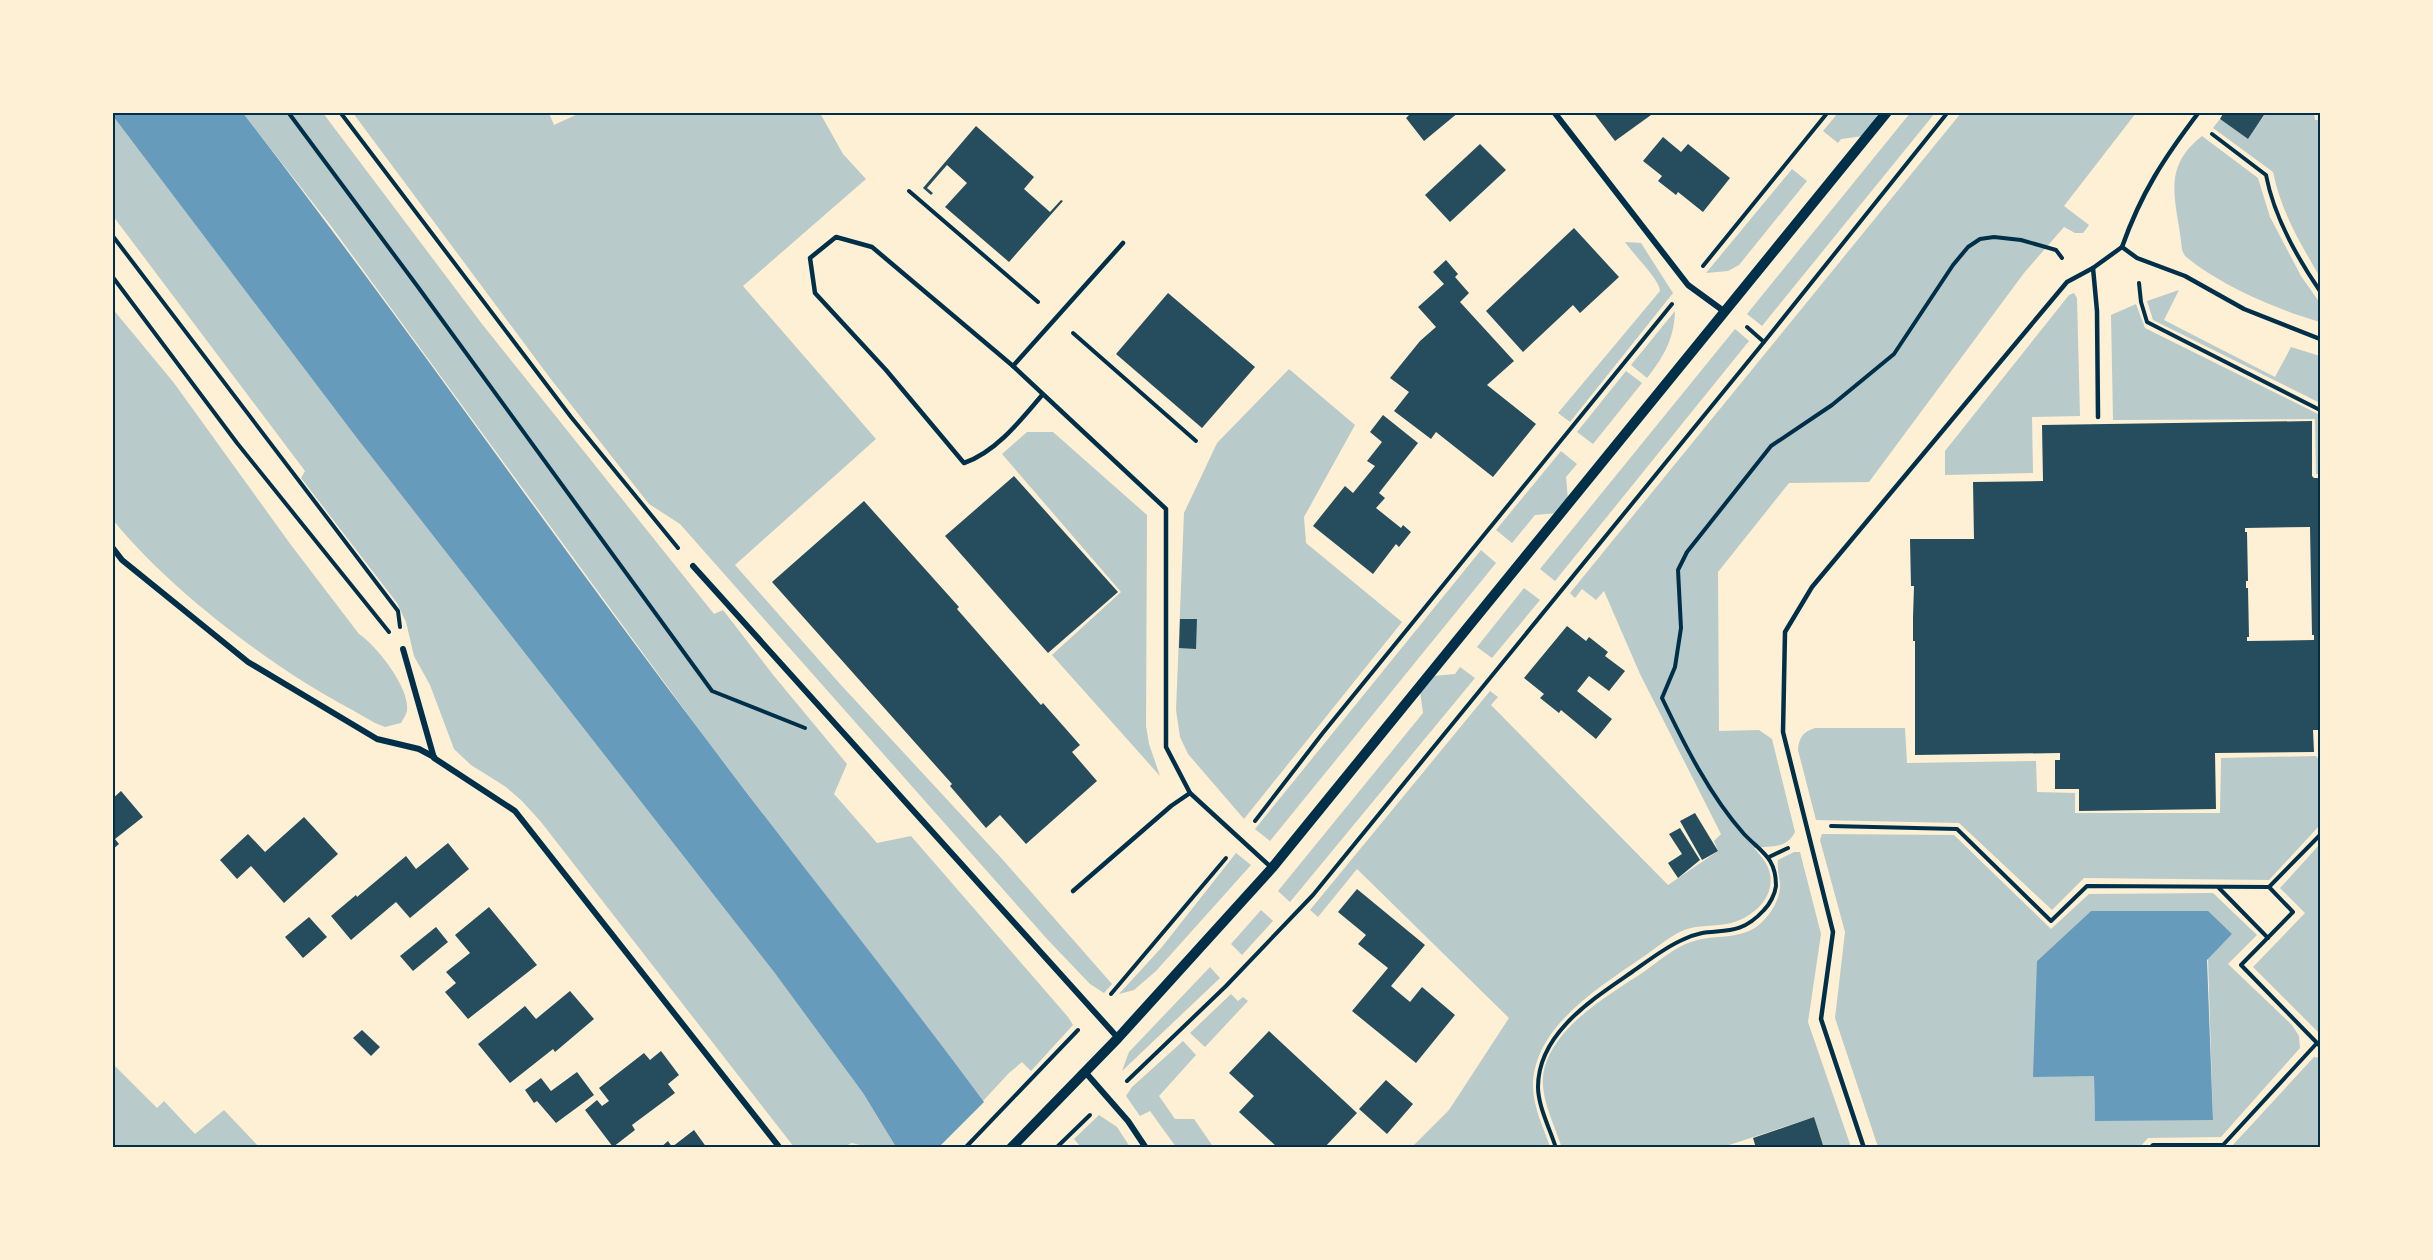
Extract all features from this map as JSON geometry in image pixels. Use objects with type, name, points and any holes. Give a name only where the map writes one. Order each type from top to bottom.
[{"type":"street","points":[[1554,112],[1688,285],[1726,312]]},
{"type":"street","points":[[1011,1148],[1086,1073],[1272,868],[1887,112]]},
{"type":"street","points":[[112,547],[122,560],[248,662],[377,739],[419,749],[515,811],[780,1148]]},
{"type":"street","points":[[693,566],[1118,1038]]},
{"type":"street","points":[[403,649],[434,758]]},
{"type":"street","points":[[1086,1073],[1108,1097],[1146,1148]]},
{"type":"lane","points":[[1864,1148],[1821,1019],[1833,932],[1783,732],[1785,632],[1812,587],[2067,282],[2093,268],[2122,247],[2134,213],[2162,161],[2199,112]]},
{"type":"lane","points":[[1043,394],[1021,420],[980,457],[964,463],[886,370],[815,293],[810,258],[836,237],[872,247],[1013,366],[1043,394],[1166,509],[1166,747],[1190,793],[1272,868]]},
{"type":"lane","points":[[1013,366],[1123,243]]},
{"type":"lane","points":[[2122,247],[2137,258],[2185,276],[2244,309],[2320,339]]},
{"type":"lane","points":[[2093,268],[2097,311],[2098,417]]},
{"type":"lane","points":[[1073,891],[1170,806],[1190,793]]},
{"type":"path","points":[[288,112],[425,296],[712,691],[806,729]]},
{"type":"path","points":[[340,112],[571,417],[693,566]]},
{"type":"path","points":[[1094,1013],[1168,929],[1241,840],[1322,734],[1828,112]]},
{"type":"path","points":[[1056,1148],[1226,986],[1312,895],[1764,342],[1948,112]]},
{"type":"path","points":[[2193,120],[2266,175],[2271,201],[2283,227],[2304,267],[2320,291]]},
{"type":"path","points":[[112,235],[398,610],[403,649]]},
{"type":"path","points":[[1556,1148],[1538,1089],[1543,1058],[1563,1028],[1593,1000],[1682,939],[1702,933],[1730,932],[1747,925],[1767,907],[1774,893],[1774,870],[1769,857],[1727,814],[1676,728],[1662,698],[1676,667],[1681,628],[1678,570],[1688,552],[1771,446],[1832,405],[1894,354],[1953,265],[1968,247],[1980,239],[1994,237],[2041,244],[2056,250],[2061,257],[2065,263],[2067,282]]},
{"type":"path","points":[[2137,258],[2140,302],[2147,322],[2320,410]]},
{"type":"path","points":[[112,276],[237,443],[403,649]]},
{"type":"path","points":[[1806,826],[1957,829],[2051,921],[2086,886],[2269,887],[2320,836]]},
{"type":"path","points":[[2150,1148],[2153,1145],[2223,1146],[2319,1044],[2241,965],[2293,912],[2269,887]]},
{"type":"path","points":[[2219,888],[2268,938]]},
{"type":"path","points":[[965,1148],[1064,1045]]},
{"type":"shaded area","points":[[1911,112],[1935,113],[1762,326],[1747,314]]},
{"type":"shaded area","points":[[243,113],[323,113],[482,324],[714,614],[723,610],[847,764],[834,794],[877,843],[911,836],[1068,1017],[1073,1025],[1031,1071],[1022,1062],[983,1101],[705,738],[331,226]]},
{"type":"shaded area","points":[[353,113],[549,113],[554,125],[580,113],[820,113],[843,154],[866,179],[743,286],[876,439],[735,565],[841,685],[1003,860],[1112,984],[1104,993],[1090,984],[1047,939],[680,524],[649,504],[550,378]]},
{"type":"shaded area","points":[[1838,113],[1876,113],[1877,119],[1863,136],[1841,139],[1838,143],[1823,131]]},
{"type":"shaded area","points":[[1961,113],[2136,113],[2064,206],[2089,225],[2083,233],[2075,233],[2064,227],[2024,273],[1869,482],[1789,483],[1718,572],[1719,731],[1759,730],[1772,739],[1795,832],[1787,842],[1777,846],[1754,848],[1769,870],[1771,879],[1767,897],[1748,916],[1740,920],[1700,926],[1671,937],[1588,997],[1556,1028],[1544,1046],[1536,1065],[1533,1086],[1537,1110],[1550,1147],[1412,1147],[1449,1110],[1509,1018],[1357,869],[1318,917],[1310,910],[1490,691],[1498,697],[1491,705],[1668,885],[1718,851],[1714,841],[1721,834],[1640,674],[1604,591],[1596,600],[1582,589],[1575,598],[1570,593]]},
{"type":"shaded area","points":[[2266,113],[2314,113],[2315,120],[2320,120],[2320,277],[2286,213],[2273,172],[2213,128],[2220,119],[2248,139]]},
{"type":"shaded area","points":[[113,116],[356,437],[774,972],[863,1093],[896,1147],[868,1147],[852,1143],[843,1147],[794,1147],[541,822],[506,787],[471,765],[454,749],[430,685],[414,656],[406,622],[397,603],[301,478],[305,471],[113,216]]},
{"type":"shaded area","points":[[2202,136],[2258,178],[2270,217],[2301,276],[2320,303],[2320,322],[2232,287],[2185,256],[2182,250],[2174,188],[2180,162]]},
{"type":"shaded area","points":[[1792,169],[1807,181],[1739,265],[1728,271],[1706,273]]},
{"type":"shaded area","points":[[1625,242],[1641,243],[1673,293],[1570,422],[1558,413],[1660,291],[1651,274]]},
{"type":"shaded area","points":[[2179,290],[2164,320],[2275,377],[2291,347],[2320,356],[2320,403],[2153,320],[2147,301]]},
{"type":"shaded area","points":[[2074,293],[2077,298],[2080,416],[2032,417],[2033,473],[1945,475],[1945,451],[2069,295]]},
{"type":"shaded area","points":[[2136,304],[2145,328],[2320,415],[2320,474],[2316,474],[2315,419],[2113,420],[2111,315]]},
{"type":"shaded area","points":[[112,308],[174,383],[291,545],[359,634],[374,647],[391,668],[403,690],[406,701],[407,712],[401,723],[385,727],[375,723],[304,682],[258,651],[192,599],[150,561],[113,520]]},
{"type":"shaded area","points":[[1675,311],[1673,330],[1667,347],[1647,378],[1631,365]]},
{"type":"shaded area","points":[[1735,329],[1749,341],[1555,581],[1540,569]]},
{"type":"shaded area","points":[[1289,369],[1355,425],[1304,517],[1306,543],[1402,622],[1244,819],[1188,754],[1180,737],[1176,710],[1184,513],[1217,443]]},
{"type":"shaded area","points":[[1626,371],[1642,383],[1593,444],[1577,432]]},
{"type":"shaded area","points":[[1027,432],[1053,432],[1147,515],[1146,726],[1149,744],[1160,776],[1052,655],[1121,592],[1002,454]]},
{"type":"shaded area","points":[[1561,451],[1577,464],[1566,477],[1568,500],[1558,513],[1535,515],[1512,543],[1496,530]]},
{"type":"shaded area","points":[[1481,550],[1496,563],[1270,841],[1255,829]]},
{"type":"shaded area","points":[[1524,588],[1540,600],[1492,658],[1477,647]]},
{"type":"shaded area","points":[[1460,667],[1475,678],[1290,902],[1278,891],[1423,713],[1420,691],[1433,676],[1455,674]]},
{"type":"shaded area","points":[[1815,728],[1905,728],[1907,763],[2036,761],[2037,792],[2075,793],[2075,813],[2220,813],[2221,758],[2316,756],[2320,761],[2320,825],[2269,880],[2084,878],[2052,910],[1959,823],[1816,820],[1798,750],[1802,736]]},
{"type":"shaded area","points":[[1822,834],[1954,835],[2051,929],[2089,894],[2213,893],[2257,935],[2228,964],[2292,1025],[2299,1036],[2300,1048],[2221,1137],[2148,1138],[2139,1148],[1878,1147],[1835,1018],[1845,932],[1820,840]],"holes":[[[2091,911],[2232,934],[2208,958],[2213,1120],[2095,1120],[2094,1075],[2037,961]]]},
{"type":"shaded area","points":[[2320,844],[2320,1034],[2253,967],[2305,913],[2280,888]]},
{"type":"shaded area","points":[[1794,852],[1800,852],[1821,934],[1808,1022],[1851,1147],[1824,1147],[1814,1117],[1723,1147],[1562,1148],[1546,1103],[1543,1085],[1547,1060],[1556,1044],[1582,1015],[1598,1002],[1679,947],[1700,939],[1739,934],[1756,927],[1764,920],[1778,898],[1780,883],[1778,860]]},
{"type":"shaded area","points":[[1236,853],[1251,865],[1156,971],[1134,990],[1119,994],[1162,947]]},
{"type":"shaded area","points":[[1261,910],[1273,921],[1242,955],[1231,944]]},
{"type":"shaded area","points":[[1210,967],[1220,978],[1122,1071],[1129,1052]]},
{"type":"shaded area","points":[[1231,994],[1238,1001],[1243,997],[1248,1001],[1205,1047],[1190,1033]]},
{"type":"shaded area","points":[[1183,1041],[1196,1055],[1159,1096],[1175,1119],[1194,1119],[1212,1145],[1209,1147],[1176,1147],[1150,1111],[1140,1116],[1126,1096],[1132,1087]]},
{"type":"shaded area","points":[[2314,1057],[2320,1058],[2320,1147],[2231,1147]]},
{"type":"shaded area","points":[[113,1064],[157,1108],[164,1101],[195,1134],[224,1110],[259,1147],[113,1147]]},
{"type":"shaded area","points":[[1099,1115],[1117,1127],[1130,1147],[1081,1147],[1074,1139]]},
{"type":"water","points":[[113,112],[243,113],[648,661],[1017,1147],[896,1147],[863,1093],[774,972],[356,437],[113,116]]},
{"type":"water","points":[[2091,911],[2208,911],[2232,934],[2207,960],[2213,1120],[2095,1121],[2094,1076],[2033,1077],[2037,961]]},
{"type":"pier","points":[[986,1100],[1020,1148],[939,1147]]},
{"type":"building","points":[[1407,112],[1459,112],[1424,141],[1406,118],[1409,115]]},
{"type":"building","points":[[1593,112],[1649,112],[1651,115],[1615,141]]},
{"type":"building","points":[[2224,112],[2266,112],[2248,139],[2220,119]]},
{"type":"building","points":[[976,126],[1034,177],[1024,189],[1050,212],[1061,200],[1063,201],[1009,262],[945,207],[967,183],[947,165],[927,188],[933,193],[931,195],[923,188]]},
{"type":"building","points":[[1663,137],[1681,152],[1688,144],[1730,178],[1703,212],[1678,192],[1676,195],[1658,181],[1662,176],[1643,161]]},
{"type":"building","points":[[1480,144],[1506,170],[1450,222],[1425,195]]},
{"type":"building","points":[[1574,228],[1619,277],[1580,313],[1573,305],[1523,352],[1486,311]]},
{"type":"building","points":[[1446,260],[1458,274],[1455,277],[1469,293],[1460,302],[1514,361],[1487,385],[1536,424],[1493,477],[1436,432],[1431,439],[1394,411],[1409,392],[1390,378],[1420,341],[1436,327],[1418,307],[1444,284],[1433,272]]},
{"type":"building","points":[[1168,293],[1255,367],[1202,428],[1116,354]]},
{"type":"building","points":[[1383,415],[1418,443],[1379,493],[1385,498],[1376,508],[1401,528],[1403,525],[1411,532],[1399,547],[1396,544],[1373,574],[1313,526],[1345,486],[1353,493],[1375,466],[1367,461],[1382,442],[1370,432]]},
{"type":"building","points":[[2312,421],[2312,476],[2320,478],[2320,730],[2313,730],[2314,752],[2215,753],[2216,809],[2079,811],[2079,789],[2055,789],[2055,760],[2060,760],[2060,753],[1915,755],[1914,586],[1911,586],[1910,539],[1974,539],[1973,482],[2043,481],[2042,425]],"holes":[[[2310,527],[2312,635],[2314,635],[2314,640],[2247,641],[2249,637],[2248,588],[2246,588],[2246,581],[2248,581],[2247,532],[2245,528]]]},
{"type":"building","points":[[1014,476],[1118,592],[1048,653],[945,536]]},
{"type":"building","points":[[864,501],[959,607],[957,609],[1041,705],[1043,703],[1080,745],[1072,752],[1097,781],[1026,844],[1000,815],[986,828],[950,786],[952,784],[772,582]]},
{"type":"building","points":[[1180,619],[1197,619],[1196,649],[1179,648]]},
{"type":"building","points":[[1567,626],[1586,641],[1589,637],[1608,652],[1605,656],[1625,671],[1609,691],[1589,676],[1577,691],[1612,719],[1596,739],[1561,710],[1559,713],[1540,698],[1544,694],[1524,678]]},
{"type":"building","points":[[121,791],[143,817],[115,839],[119,844],[112,850],[112,799]]},
{"type":"building","points":[[1695,813],[1718,851],[1702,860],[1680,821]]},
{"type":"building","points":[[304,817],[338,854],[284,903],[251,866],[237,879],[220,860],[248,834],[265,852]]},
{"type":"building","points":[[1680,828],[1700,860],[1678,878],[1668,863],[1682,854],[1669,834]]},
{"type":"building","points":[[448,843],[469,869],[410,918],[396,902],[351,940],[331,916],[406,856],[416,869]]},
{"type":"building","points":[[1357,889],[1425,945],[1391,986],[1410,1002],[1422,987],[1455,1015],[1416,1063],[1352,1011],[1388,968],[1358,944],[1366,935],[1338,912]]},
{"type":"building","points":[[489,907],[537,965],[468,1019],[445,992],[456,983],[446,972],[470,953],[455,935]]},
{"type":"building","points":[[309,917],[327,937],[303,958],[285,937]]},
{"type":"building","points":[[436,927],[448,942],[413,971],[400,956]]},
{"type":"building","points":[[570,991],[594,1019],[555,1052],[553,1049],[510,1083],[478,1044],[525,1006],[536,1019]]},
{"type":"building","points":[[362,1030],[380,1047],[371,1056],[353,1038]]},
{"type":"building","points":[[1269,1031],[1357,1113],[1324,1148],[1278,1148],[1239,1112],[1254,1096],[1229,1073]]},
{"type":"building","points":[[661,1051],[679,1075],[668,1084],[675,1093],[632,1125],[635,1130],[613,1147],[585,1110],[597,1100],[602,1106],[609,1101],[599,1088],[644,1053],[650,1060]]},
{"type":"building","points":[[577,1072],[594,1095],[556,1123],[537,1101],[534,1103],[525,1090],[541,1078],[551,1091]]},
{"type":"building","points":[[1386,1080],[1413,1104],[1387,1134],[1359,1109]]},
{"type":"building","points":[[1814,1117],[1824,1148],[1756,1148],[1753,1138]]},
{"type":"building","points":[[694,1130],[707,1148],[660,1148],[668,1141],[672,1147]]}]
